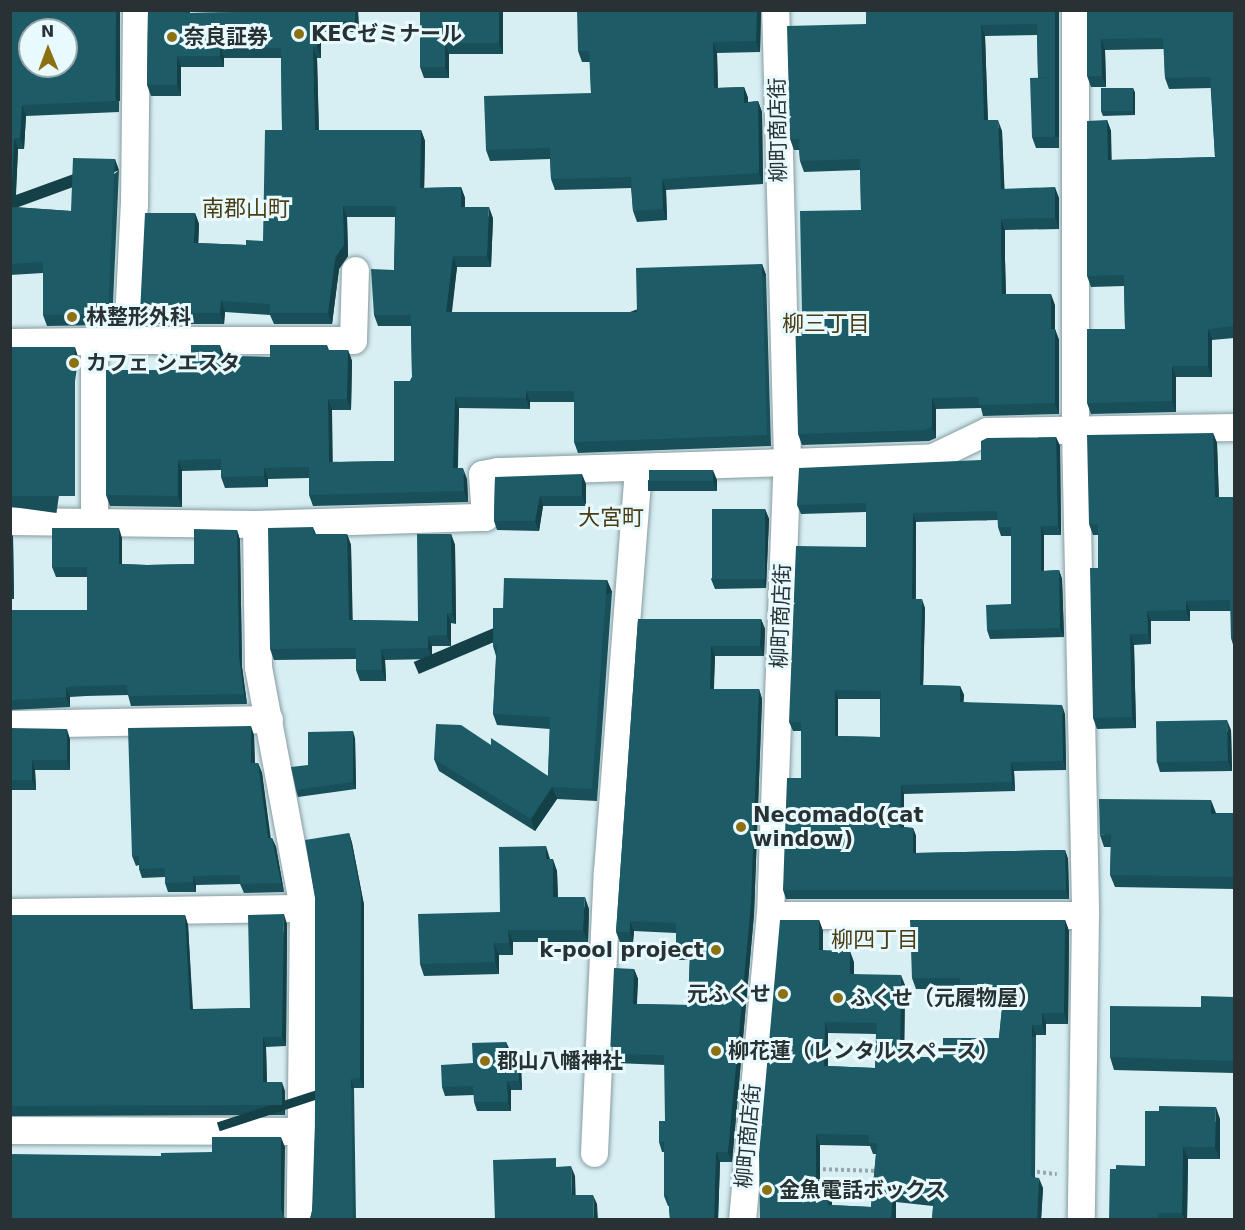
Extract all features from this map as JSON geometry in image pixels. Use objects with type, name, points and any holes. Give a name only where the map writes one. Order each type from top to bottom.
[{"type":"street","points":[[127,340],[134,204],[136,10]]},
{"type":"street","name":"柳町商店街","points":[[742,1220],[770,915],[787,460],[775,10]]},
{"type":"street","points":[[1076,10],[1075,429],[1085,915],[1081,1220]]},
{"type":"street","points":[[10,342],[353,340],[355,270]]},
{"type":"street","points":[[94,341],[94,522]]},
{"type":"street","points":[[10,521],[256,524],[485,517],[482,474],[787,460],[933,457],[987,430],[1234,427]]},
{"type":"street","points":[[594,1153],[607,871],[638,468]]},
{"type":"street","points":[[256,524],[258,667],[303,909],[303,1131],[300,1220]]},
{"type":"street","points":[[10,724],[269,719]]},
{"type":"street","points":[[10,912],[303,909]]},
{"type":"street","points":[[770,915],[1085,915]]},
{"type":"street","points":[[10,1130],[303,1131]]},
{"type":"path","points":[[815,1169],[885,1171]]},
{"type":"path","points":[[1023,1170],[1082,1176]]},
{"type":"building","points":[[10,10],[116,10],[115,101],[22,105],[20,138],[14,138],[11,207],[71,211],[73,158],[115,159],[108,314],[43,315],[43,262],[10,264]]},
{"type":"building","points":[[148,10],[186,10],[186,13],[239,12],[239,10],[355,10],[355,21],[317,21],[317,47],[313,47],[315,130],[421,130],[420,188],[461,187],[461,207],[489,207],[487,256],[453,256],[446,312],[637,312],[636,268],[762,264],[767,435],[574,442],[574,391],[526,391],[526,398],[455,397],[453,468],[463,468],[464,491],[309,495],[309,467],[264,468],[264,476],[221,477],[221,459],[178,460],[178,496],[106,495],[106,370],[191,370],[191,345],[220,345],[220,356],[270,357],[270,345],[327,345],[327,350],[348,350],[347,399],[328,399],[329,462],[394,461],[394,381],[410,381],[412,377],[411,315],[374,315],[371,269],[394,270],[396,206],[343,206],[344,245],[335,258],[328,313],[270,313],[270,304],[221,301],[220,313],[140,313],[145,213],[195,213],[194,243],[246,245],[246,240],[263,241],[265,130],[282,130],[281,48],[220,47],[220,56],[177,56],[177,85],[147,85]]},
{"type":"building","points":[[420,10],[499,10],[499,43],[445,43],[445,67],[420,67]]},
{"type":"building","points":[[577,10],[757,10],[756,41],[713,42],[714,88],[744,87],[744,103],[758,101],[759,173],[662,179],[663,209],[633,211],[631,177],[551,179],[550,148],[486,150],[484,96],[591,93],[589,51],[578,51]]},
{"type":"building","points":[[866,10],[1055,10],[1055,77],[1038,77],[1037,24],[981,25],[984,120],[998,120],[1001,189],[1055,187],[1055,218],[1001,219],[1001,248],[1002,294],[1051,294],[1051,329],[1055,329],[1055,403],[979,405],[979,397],[932,398],[932,427],[925,430],[798,434],[795,314],[802,314],[800,211],[861,210],[860,159],[800,161],[799,139],[790,139],[787,26],[866,24]]},
{"type":"building","points":[[1087,10],[1234,10],[1234,326],[1208,329],[1208,366],[1172,366],[1172,401],[1087,403],[1087,329],[1125,329],[1124,275],[1087,276],[1087,121],[1107,120],[1108,160],[1215,157],[1210,77],[1165,78],[1163,38],[1101,39],[1102,76],[1087,76]]},
{"type":"building","points":[[1055,77],[1055,137],[1032,137],[1030,78]]},
{"type":"building","points":[[1101,88],[1133,88],[1133,111],[1101,111]]},
{"type":"building","points":[[10,347],[75,347],[75,496],[10,496]]},
{"type":"building","points":[[1213,433],[1215,497],[1234,497],[1234,638],[1231,638],[1230,600],[1186,601],[1186,610],[1147,611],[1148,634],[1130,634],[1132,717],[1093,718],[1090,568],[1098,568],[1098,524],[1089,524],[1087,435]]},
{"type":"building","points":[[1056,437],[1058,526],[1041,526],[1041,571],[1059,570],[1060,628],[987,630],[986,605],[1011,604],[1011,527],[998,527],[997,511],[913,513],[912,599],[922,599],[920,685],[960,686],[960,702],[1062,705],[1063,761],[1011,762],[1012,782],[901,785],[900,827],[913,828],[913,853],[1065,850],[1066,890],[783,890],[787,778],[801,778],[801,722],[789,722],[796,546],[866,547],[866,503],[797,505],[799,468],[981,460],[981,441],[987,438]],"holes":[[[835,690],[881,691],[880,737],[835,736]]]},
{"type":"building","points":[[649,470],[713,470],[713,481],[649,481]]},
{"type":"building","points":[[582,474],[582,496],[540,496],[535,521],[494,521],[495,477]]},
{"type":"building","points":[[712,509],[765,509],[765,579],[712,579]]},
{"type":"building","points":[[313,527],[313,534],[347,534],[349,620],[418,621],[417,534],[451,534],[452,613],[447,613],[447,635],[428,636],[428,648],[381,649],[382,670],[356,670],[356,648],[270,649],[268,528]]},
{"type":"building","points":[[52,528],[119,528],[119,564],[147,565],[194,564],[194,529],[237,530],[239,657],[244,694],[128,696],[127,685],[83,686],[66,687],[66,697],[10,700],[10,610],[87,610],[87,567],[52,567]]},
{"type":"building","points":[[504,578],[607,580],[592,789],[552,787],[531,819],[434,759],[436,724],[461,725],[491,745],[491,738],[548,776],[550,717],[493,714],[497,646],[493,646],[493,608],[503,608]]},
{"type":"building","points":[[638,619],[761,619],[760,646],[711,646],[710,689],[759,689],[751,904],[728,1152],[716,1152],[714,1220],[670,1220],[668,1196],[664,1196],[664,1142],[659,1142],[659,1121],[665,1121],[664,1055],[610,1054],[614,968],[634,969],[633,1004],[688,1005],[690,950],[676,950],[676,923],[630,921],[630,932],[616,932]]},
{"type":"building","points":[[1227,720],[1228,761],[1157,762],[1156,721]]},
{"type":"building","points":[[251,726],[251,763],[258,763],[268,838],[272,838],[281,883],[240,884],[240,875],[193,876],[193,882],[165,883],[165,868],[139,869],[139,856],[132,856],[128,728]]},
{"type":"building","points":[[10,728],[67,729],[67,760],[32,760],[32,780],[10,780]]},
{"type":"building","points":[[353,731],[353,782],[296,790],[291,767],[308,765],[308,732]]},
{"type":"building","points":[[1099,799],[1211,800],[1211,814],[1234,813],[1234,877],[1110,875],[1111,834],[1100,835]]},
{"type":"building","points":[[349,833],[361,895],[360,1078],[351,1079],[353,1220],[308,1220],[312,1211],[315,1122],[315,898],[305,840]]},
{"type":"building","points":[[546,846],[546,859],[553,859],[553,897],[585,897],[583,930],[508,930],[509,943],[494,943],[495,962],[420,964],[418,914],[500,912],[499,847]]},
{"type":"building","points":[[284,914],[282,1037],[263,1037],[263,1082],[282,1082],[282,1105],[10,1106],[10,915],[185,915],[190,1010],[250,1008],[248,915]]},
{"type":"building","points":[[780,920],[819,920],[819,950],[850,951],[850,974],[901,975],[900,1056],[943,1058],[943,1038],[999,1038],[1003,998],[960,993],[960,978],[912,978],[910,920],[1065,920],[1064,1013],[1042,1013],[1042,1025],[1032,1025],[1031,1177],[1039,1178],[1037,1220],[932,1220],[934,1196],[893,1192],[891,1220],[760,1220],[759,1154]],"holes":[[[825,1022],[877,1023],[875,1068],[824,1066]],[[816,1134],[869,1135],[869,1143],[877,1143],[871,1207],[828,1205],[828,1187],[816,1187]]]},
{"type":"building","points":[[1201,996],[1234,997],[1234,1061],[1110,1057],[1110,1006],[1201,1007]]},
{"type":"building","points":[[506,1042],[507,1058],[518,1057],[519,1081],[507,1081],[508,1102],[474,1102],[473,1086],[442,1087],[441,1065],[473,1063],[472,1043]]},
{"type":"building","points":[[1159,1106],[1216,1107],[1215,1147],[1183,1147],[1182,1213],[1158,1213],[1158,1220],[1109,1220],[1110,1169],[1116,1169],[1116,1165],[1145,1166],[1145,1111],[1159,1111]]},
{"type":"building","points":[[212,1137],[281,1137],[281,1211],[286,1220],[10,1220],[10,1154],[161,1156],[161,1153],[212,1152]]},
{"type":"building","points":[[556,1158],[556,1167],[571,1166],[572,1195],[593,1195],[594,1220],[495,1220],[493,1160]]},
{"type":"place","name":"KECゼミナール","points":[[299,34]]},
{"type":"place","name":"奈良証券","points":[[172,37]]},
{"type":"place","name":"林整形外科","points":[[72,317]]},
{"type":"place","name":"カフェ シエスタ","points":[[74,363]]},
{"type":"place","name":"Necomado(cat window)","points":[[741,827]]},
{"type":"place","name":"k-pool project","points":[[716,950]]},
{"type":"place","name":"元ふくせ","points":[[783,994]]},
{"type":"place","name":"ふくせ（元履物屋）","points":[[838,998]]},
{"type":"place","name":"柳花蓮（レンタルスペース）","points":[[716,1051]]},
{"type":"place","name":"郡山八幡神社","points":[[485,1061]]},
{"type":"place","name":"金魚電話ボックス","points":[[767,1190]]},
{"type":"district","name":"南郡山町","points":[[246,209]]},
{"type":"district","name":"柳三丁目","points":[[826,324]]},
{"type":"district","name":"大宮町","points":[[611,518]]},
{"type":"district","name":"柳四丁目","points":[[875,940]]}]
